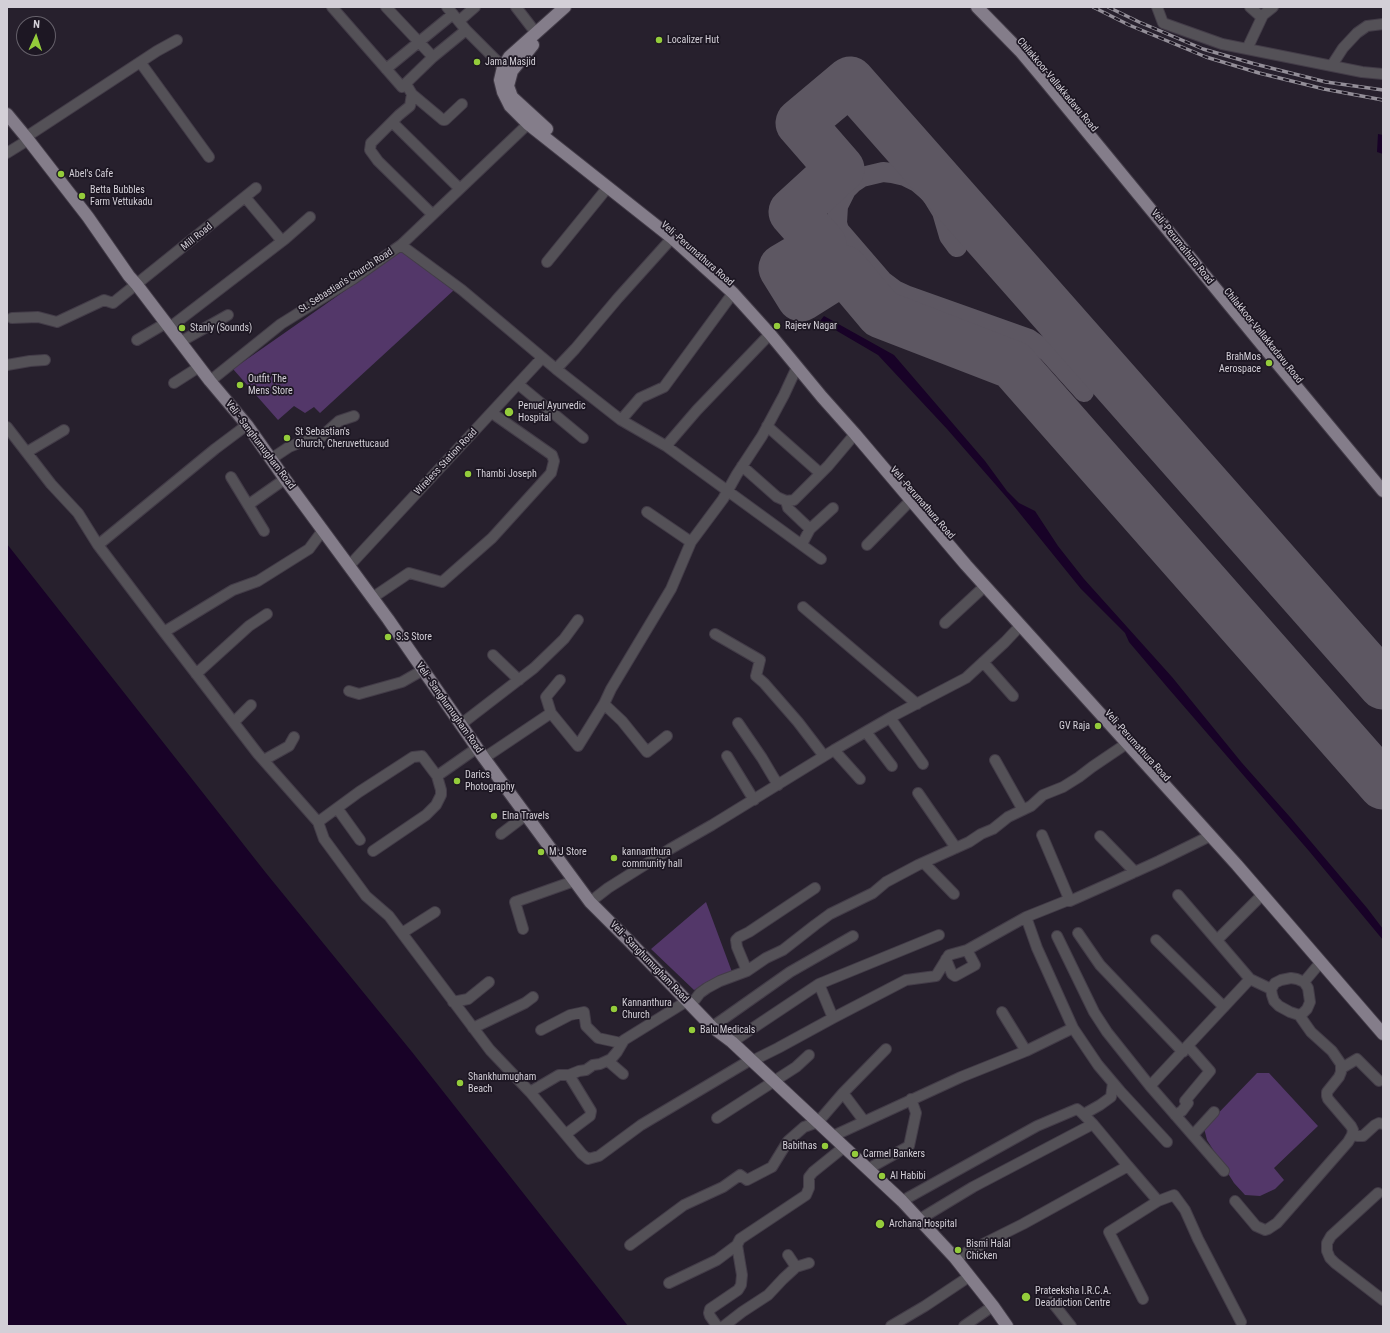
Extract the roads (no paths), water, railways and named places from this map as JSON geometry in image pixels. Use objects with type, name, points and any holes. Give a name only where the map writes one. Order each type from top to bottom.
[{"type":"main road","points":[[565,7],[509,58],[503,67],[500,80],[503,92],[510,106],[528,124],[672,238],[733,294],[770,334],[1020,626],[1210,836],[1383,1034]]},
{"type":"main road","name":"Veli -Perumathura Road","points":[[575,7],[531,47],[519,61],[512,71],[508,86],[512,97],[586,163],[694,248],[736,287],[1030,628],[1265,889],[1383,1026]]},
{"type":"main road","name":"Veli -Perumathura Road","points":[[977,7],[1020,51],[1383,491]]},
{"type":"main road","name":"Chilakkoor-Vallakkadavu Road","points":[[988,7],[1024,44],[1383,481]]},
{"type":"main road","name":"Veli - Sanghumugham Road","points":[[7,114],[88,217],[129,276],[210,382],[247,425],[372,598],[460,725],[590,902],[712,1027],[732,1042],[920,1219],[970,1276],[1007,1326]]},
{"type":"street","points":[[332,7],[402,87]]},
{"type":"street","points":[[386,7],[433,57]]},
{"type":"street","points":[[386,69],[420,43],[453,14],[475,7]]},
{"type":"street","points":[[516,7],[536,33]]},
{"type":"street","points":[[1158,7],[1163,23],[1222,44],[1332,66],[1383,74]]},
{"type":"street","points":[[1250,7],[1259,15],[1263,14]]},
{"type":"street","points":[[1247,49],[1263,14],[1273,7]]},
{"type":"street","points":[[453,14],[466,30],[503,67]]},
{"type":"street","points":[[1332,66],[1343,48],[1356,33],[1367,26],[1383,24]]},
{"type":"street","points":[[402,87],[433,57],[466,30]]},
{"type":"street","points":[[7,153],[140,62],[177,40]]},
{"type":"street","points":[[140,62],[209,157]]},
{"type":"street","points":[[402,87],[406,84],[412,94],[443,120],[445,120],[462,104]]},
{"type":"street","points":[[412,94],[410,106],[371,143],[370,150],[378,161],[432,214]]},
{"type":"street","points":[[392,122],[459,188]]},
{"type":"street","name":"St. Sebastian's Church Road","points":[[210,382],[280,324],[353,280],[401,245],[459,188],[528,124]]},
{"type":"street","points":[[547,262],[608,187]]},
{"type":"street","name":"Mill Road","points":[[12,318],[38,317],[57,322],[104,300],[113,304],[256,188]]},
{"type":"street","points":[[245,197],[282,241]]},
{"type":"street","points":[[136,340],[168,326],[282,241],[310,217]]},
{"type":"street","points":[[556,369],[672,238]]},
{"type":"street","points":[[401,245],[462,290],[542,358],[621,420],[666,446],[821,559]]},
{"type":"street","points":[[621,420],[640,398],[664,387],[733,294]]},
{"type":"street","points":[[180,342],[228,315]]},
{"type":"street","points":[[666,446],[697,410],[770,334]]},
{"type":"street","name":"Wireless Station Road","points":[[349,566],[542,358]]},
{"type":"street","points":[[7,365],[45,360]]},
{"type":"street","points":[[174,383],[199,367]]},
{"type":"street","points":[[560,680],[546,696],[551,713],[578,746],[671,589],[691,542],[706,523],[728,490],[767,426],[797,367]]},
{"type":"street","points":[[518,384],[584,438]]},
{"type":"street","points":[[372,598],[409,573],[442,582],[492,538],[551,473],[554,461],[552,455],[492,413]]},
{"type":"street","points":[[271,460],[299,443],[322,437],[339,421],[354,416]]},
{"type":"street","points":[[98,544],[215,449],[247,425]]},
{"type":"street","points":[[767,426],[820,473]]},
{"type":"street","points":[[7,427],[51,484],[78,513],[98,544],[196,674],[264,760],[318,822],[324,839],[366,896],[389,916],[490,1050],[530,1092],[582,1154],[588,1159],[599,1156],[647,1121],[747,1062],[752,1061],[906,980],[936,976],[949,955],[967,950],[1026,917],[1066,901],[1070,901],[1210,836]]},
{"type":"street","points":[[27,452],[64,430]]},
{"type":"street","points":[[742,466],[777,497],[786,501],[794,500],[855,434]]},
{"type":"street","points":[[231,477],[264,531]]},
{"type":"street","points":[[248,505],[285,479]]},
{"type":"street","points":[[867,545],[911,500]]},
{"type":"street","points":[[786,501],[788,508],[810,529]]},
{"type":"street","points":[[802,544],[810,529],[832,508]]},
{"type":"street","points":[[647,512],[691,542]]},
{"type":"street","points":[[164,632],[233,590],[258,581],[309,549],[323,530]]},
{"type":"street","points":[[945,623],[985,586]]},
{"type":"street","points":[[802,607],[916,704]]},
{"type":"street","points":[[196,674],[249,626],[268,614]]},
{"type":"street","points":[[460,725],[534,668],[564,639],[578,620]]},
{"type":"street","points":[[590,902],[608,888],[670,849],[754,800],[834,750],[890,718],[966,678],[1020,626]]},
{"type":"street","points":[[715,634],[760,660],[756,676],[798,722],[824,756]]},
{"type":"street","points":[[492,655],[519,680]]},
{"type":"street","points":[[983,662],[1013,696]]},
{"type":"street","points":[[349,691],[359,694],[402,682],[423,670]]},
{"type":"street","points":[[604,704],[622,721],[647,752],[667,736]]},
{"type":"street","points":[[234,722],[251,705]]},
{"type":"street","points":[[484,758],[551,713]]},
{"type":"street","points":[[890,718],[923,764]]},
{"type":"street","points":[[738,723],[778,785]]},
{"type":"street","points":[[866,732],[892,766]]},
{"type":"street","points":[[264,760],[289,746],[294,737]]},
{"type":"street","points":[[530,1092],[559,1076],[586,1070],[593,1065],[608,1061],[615,1056],[621,1043],[628,1037],[689,1003],[707,988],[747,971],[766,958],[783,950],[830,914],[873,893],[886,882],[993,829],[1008,817],[1031,806],[1043,795],[1062,787],[1079,777],[1126,744]]},
{"type":"street","points":[[437,776],[477,748]]},
{"type":"street","points":[[834,750],[860,779]]},
{"type":"street","points":[[318,822],[359,792],[413,757],[422,756],[437,776],[442,790],[436,805],[426,815],[373,851]]},
{"type":"street","points":[[727,756],[754,800]]},
{"type":"street","points":[[995,760],[1024,810]]},
{"type":"street","points":[[918,794],[956,848]]},
{"type":"street","points":[[337,808],[360,840]]},
{"type":"street","points":[[501,834],[526,816]]},
{"type":"street","points":[[1042,835],[1070,901]]},
{"type":"street","points":[[1100,836],[1135,872]]},
{"type":"street","points":[[924,863],[954,894]]},
{"type":"street","points":[[523,929],[515,902],[574,881]]},
{"type":"street","points":[[747,971],[737,947],[736,940],[738,937],[749,932],[815,888]]},
{"type":"street","points":[[1178,895],[1250,979],[1271,990]]},
{"type":"street","points":[[1217,940],[1262,895]]},
{"type":"street","points":[[402,933],[435,912]]},
{"type":"street","points":[[1026,917],[1052,984],[1073,1028],[1113,1083],[1167,1142]]},
{"type":"street","points":[[1078,933],[1100,965],[1185,1049],[1210,1070],[1185,1101],[1188,1103],[1182,1111],[1175,1114]]},
{"type":"street","points":[[712,1027],[790,972],[853,936]]},
{"type":"street","points":[[732,1042],[819,984],[938,936]]},
{"type":"street","points":[[1057,936],[1094,1012],[1107,1032],[1150,1086],[1224,1171]]},
{"type":"street","points":[[1156,940],[1224,1007]]},
{"type":"street","points":[[946,959],[952,974],[955,976],[976,965],[967,950]]},
{"type":"street","points":[[1304,982],[1320,963]]},
{"type":"street","points":[[1299,1015],[1307,1009],[1310,1002],[1308,988],[1304,982],[1297,978],[1281,980],[1275,983],[1271,990],[1274,1001],[1290,1012],[1299,1015],[1312,1032],[1339,1059],[1342,1068],[1339,1077],[1327,1092],[1326,1096],[1351,1126],[1354,1134]]},
{"type":"street","points":[[1150,1086],[1250,979]]},
{"type":"street","points":[[453,1002],[468,999],[489,982]]},
{"type":"street","points":[[819,984],[833,1018]]},
{"type":"street","points":[[473,1028],[526,1003],[533,997]]},
{"type":"street","points":[[541,1030],[570,1015],[584,1012],[586,1026],[598,1038],[621,1043]]},
{"type":"street","points":[[1002,1012],[1026,1051]]},
{"type":"street","points":[[833,1136],[911,1099],[1026,1051],[1073,1028]]},
{"type":"street","points":[[630,1245],[684,1205],[723,1187],[740,1174],[747,1180],[772,1167],[788,1141],[804,1127],[818,1122],[843,1093],[886,1049]]},
{"type":"street","points":[[717,1118],[796,1067],[808,1054]]},
{"type":"street","points":[[1342,1068],[1357,1059],[1379,1081]]},
{"type":"street","points":[[608,1061],[623,1074]]},
{"type":"street","points":[[566,1134],[590,1116],[591,1111],[569,1075]]},
{"type":"street","points":[[1084,1114],[1111,1097],[1113,1083]]},
{"type":"street","points":[[843,1093],[864,1121]]},
{"type":"street","points":[[868,1169],[909,1146],[916,1113],[911,1099]]},
{"type":"street","points":[[902,1201],[1037,1126],[1055,1120],[1077,1109],[1093,1124],[1158,1201]]},
{"type":"street","points":[[1193,1135],[1214,1112]]},
{"type":"street","points":[[1354,1134],[1363,1136],[1379,1123],[1383,1124]]},
{"type":"street","points":[[920,1219],[973,1188],[1093,1124]]},
{"type":"street","points":[[1235,1201],[1256,1226],[1265,1230],[1268,1229],[1282,1217],[1354,1134]]},
{"type":"street","points":[[669,1283],[716,1260],[737,1245],[742,1237],[806,1195],[809,1188],[809,1177],[844,1147]]},
{"type":"street","points":[[955,1258],[1023,1224],[1128,1166]]},
{"type":"street","points":[[1378,1193],[1331,1236],[1327,1243],[1327,1251],[1330,1258],[1335,1263],[1383,1300]]},
{"type":"street","points":[[1143,1299],[1110,1232],[1158,1201],[1174,1195],[1185,1210],[1198,1239],[1241,1322]]},
{"type":"street","points":[[717,1326],[710,1316],[710,1309],[738,1290],[741,1285],[742,1275],[737,1245]]},
{"type":"street","points":[[788,1255],[796,1267]]},
{"type":"street","points":[[724,1326],[768,1295],[796,1267],[810,1263]]},
{"type":"street","points":[[891,1326],[925,1306],[970,1276]]},
{"type":"street","points":[[1052,1302],[1071,1326]]},
{"type":"street","points":[[964,1326],[993,1306]]},
{"type":"railway","points":[[1093,7],[1129,25],[1206,57],[1259,73],[1324,89],[1383,100]]},
{"type":"railway","points":[[1108,7],[1203,49],[1326,82],[1383,90]]},
{"type":"place","name":"Localizer Hut","points":[[659,40]]},
{"type":"place","name":"Jama Masjid","points":[[477,62]]},
{"type":"place","name":"Abel's Cafe","points":[[61,174]]},
{"type":"place","name":"Betta Bubbles Farm Vettukadu","points":[[82,196]]},
{"type":"place","name":"Rajeev Nagar","points":[[777,326]]},
{"type":"place","name":"Stanly (Sounds)","points":[[182,328]]},
{"type":"place","name":"BrahMos Aerospace","points":[[1269,363]]},
{"type":"place","name":"Outfit The Mens Store","points":[[240,385]]},
{"type":"place","name":"Penuel Ayurvedic Hospital","points":[[509,412]]},
{"type":"place","name":"St Sebastian's Church, Cheruvettucaud","points":[[287,438]]},
{"type":"place","name":"Thambi Joseph","points":[[468,474]]},
{"type":"place","name":"S.S Store","points":[[388,637]]},
{"type":"place","name":"GV Raja","points":[[1098,726]]},
{"type":"place","name":"Darics Photography","points":[[457,781]]},
{"type":"place","name":"Elna Travels","points":[[494,816]]},
{"type":"place","name":"M J Store","points":[[541,852]]},
{"type":"place","name":"kannanthura community hall","points":[[614,858]]},
{"type":"place","name":"Kannanthura Church","points":[[614,1009]]},
{"type":"place","name":"Balu Medicals","points":[[692,1030]]},
{"type":"place","name":"Shankhumugham Beach","points":[[460,1083]]},
{"type":"place","name":"Babithas","points":[[825,1146]]},
{"type":"place","name":"Carmel Bankers","points":[[855,1154]]},
{"type":"place","name":"Al Habibi","points":[[882,1176]]},
{"type":"place","name":"Archana Hospital","points":[[880,1224]]},
{"type":"place","name":"Bismi Halal Chicken","points":[[958,1250]]},
{"type":"place","name":"Prateeksha I.R.C.A. Deaddiction Centre","points":[[1026,1297]]}]
